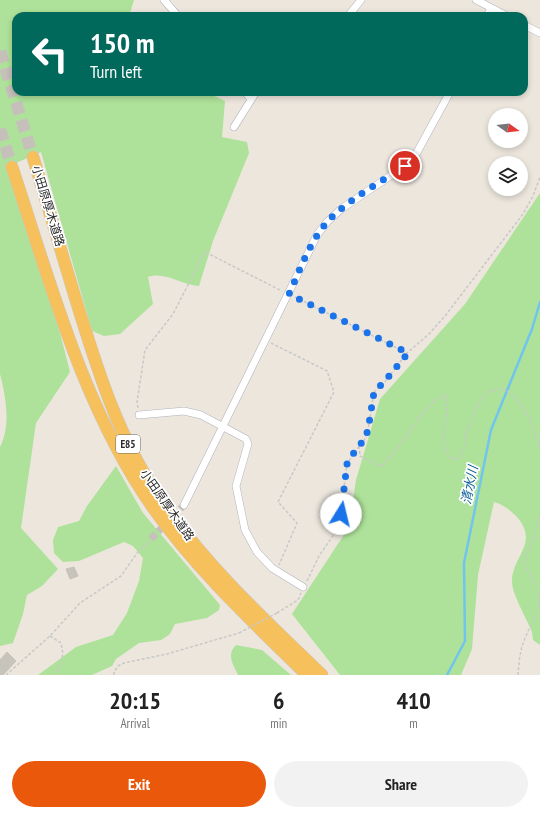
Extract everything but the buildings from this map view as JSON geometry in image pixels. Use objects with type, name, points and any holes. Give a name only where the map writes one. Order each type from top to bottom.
[{"type":"highway","name":"小田原厚木道路","points":[[33,157],[100,375],[125,438],[140,467],[162,503],[189,539],[254,609],[322,675]]},
{"type":"highway","name":"小田原厚木道路","points":[[12,167],[66,328],[88,385],[115,444],[131,473],[153,508],[182,546],[246,615],[307,675]]},
{"type":"street","points":[[164,0],[174,12]]},
{"type":"street","points":[[476,0],[499,12]]},
{"type":"street","points":[[351,12],[357,2]]},
{"type":"street","points":[[489,12],[491,8]]},
{"type":"street","points":[[528,27],[540,33]]},
{"type":"street","points":[[234,127],[253,96]]},
{"type":"street","points":[[184,505],[318,235],[327,222],[341,210],[405,166],[414,156],[448,96]]},
{"type":"street","points":[[139,415],[184,411],[202,415],[246,439],[248,444],[236,486],[245,530],[257,552],[272,568],[303,587]]},
{"type":"path","points":[[114,675],[114,672],[118,666],[124,663],[167,654],[239,633],[298,600],[319,556],[339,527],[347,464],[358,446],[364,441],[368,430],[374,392],[408,353],[429,334],[445,316],[518,220],[533,196],[540,177]]},
{"type":"path","points":[[139,415],[137,402],[145,350],[173,314],[205,252],[408,353]]},
{"type":"path","points":[[265,340],[327,371],[334,392],[278,502],[297,523],[277,571]]},
{"type":"path","points":[[358,446],[360,456],[381,466],[396,450],[415,421],[438,398],[446,395],[448,404],[443,436],[448,455],[452,459],[459,459],[464,449],[466,432],[477,406],[488,392],[502,388],[521,405],[533,425],[540,450]]},
{"type":"path","points":[[518,675],[520,651],[525,636],[536,616],[539,604],[536,591],[524,561],[534,537],[540,515]]},
{"type":"path","points":[[6,675],[50,636],[80,603],[121,576],[137,554],[151,539]]},
{"type":"path","points":[[50,636],[61,643],[63,654],[56,675]]},
{"type":"green space","points":[[0,0],[134,0],[130,12],[12,12],[12,96],[214,96],[225,101],[222,137],[247,142],[249,153],[213,241],[199,286],[167,277],[148,277],[153,304],[120,334],[104,336],[92,331],[41,152],[7,167],[60,333],[70,372],[36,423],[21,528],[58,569],[42,586],[27,595],[23,614],[13,643],[0,646],[0,447],[5,430],[6,402],[0,374]]},
{"type":"green space","points":[[540,193],[540,645],[533,640],[532,632],[517,601],[512,583],[513,574],[523,550],[526,535],[523,526],[517,517],[509,510],[494,502],[478,575],[472,649],[461,675],[340,675],[292,614],[349,527],[356,480],[380,399],[465,304]]},
{"type":"green space","points":[[116,466],[143,513],[220,605],[219,610],[207,618],[175,624],[170,634],[161,640],[139,643],[116,659],[112,666],[92,675],[38,675],[76,647],[113,635],[127,613],[139,581],[143,558],[133,546],[124,542],[79,561],[63,562],[54,553],[53,540],[58,527],[79,521],[87,506]]},
{"type":"green space","points":[[236,645],[262,650],[291,675],[238,675],[231,660],[231,652]]},
{"type":"waterway","name":"清水川","points":[[447,675],[465,641],[464,563],[491,430],[532,329],[540,302]]},
{"type":"tunnel","points":[[0,51],[12,90]]},
{"type":"tunnel","points":[[14,96],[33,157]]},
{"type":"tunnel","points":[[0,129],[12,167]]},
{"type":"tunnel","points":[[151,539],[184,505]]},
{"type":"route","points":[[341,514],[347,464],[358,446],[364,441],[368,430],[374,392],[408,353],[289,294],[318,235],[327,222],[341,210],[405,166]]}]
